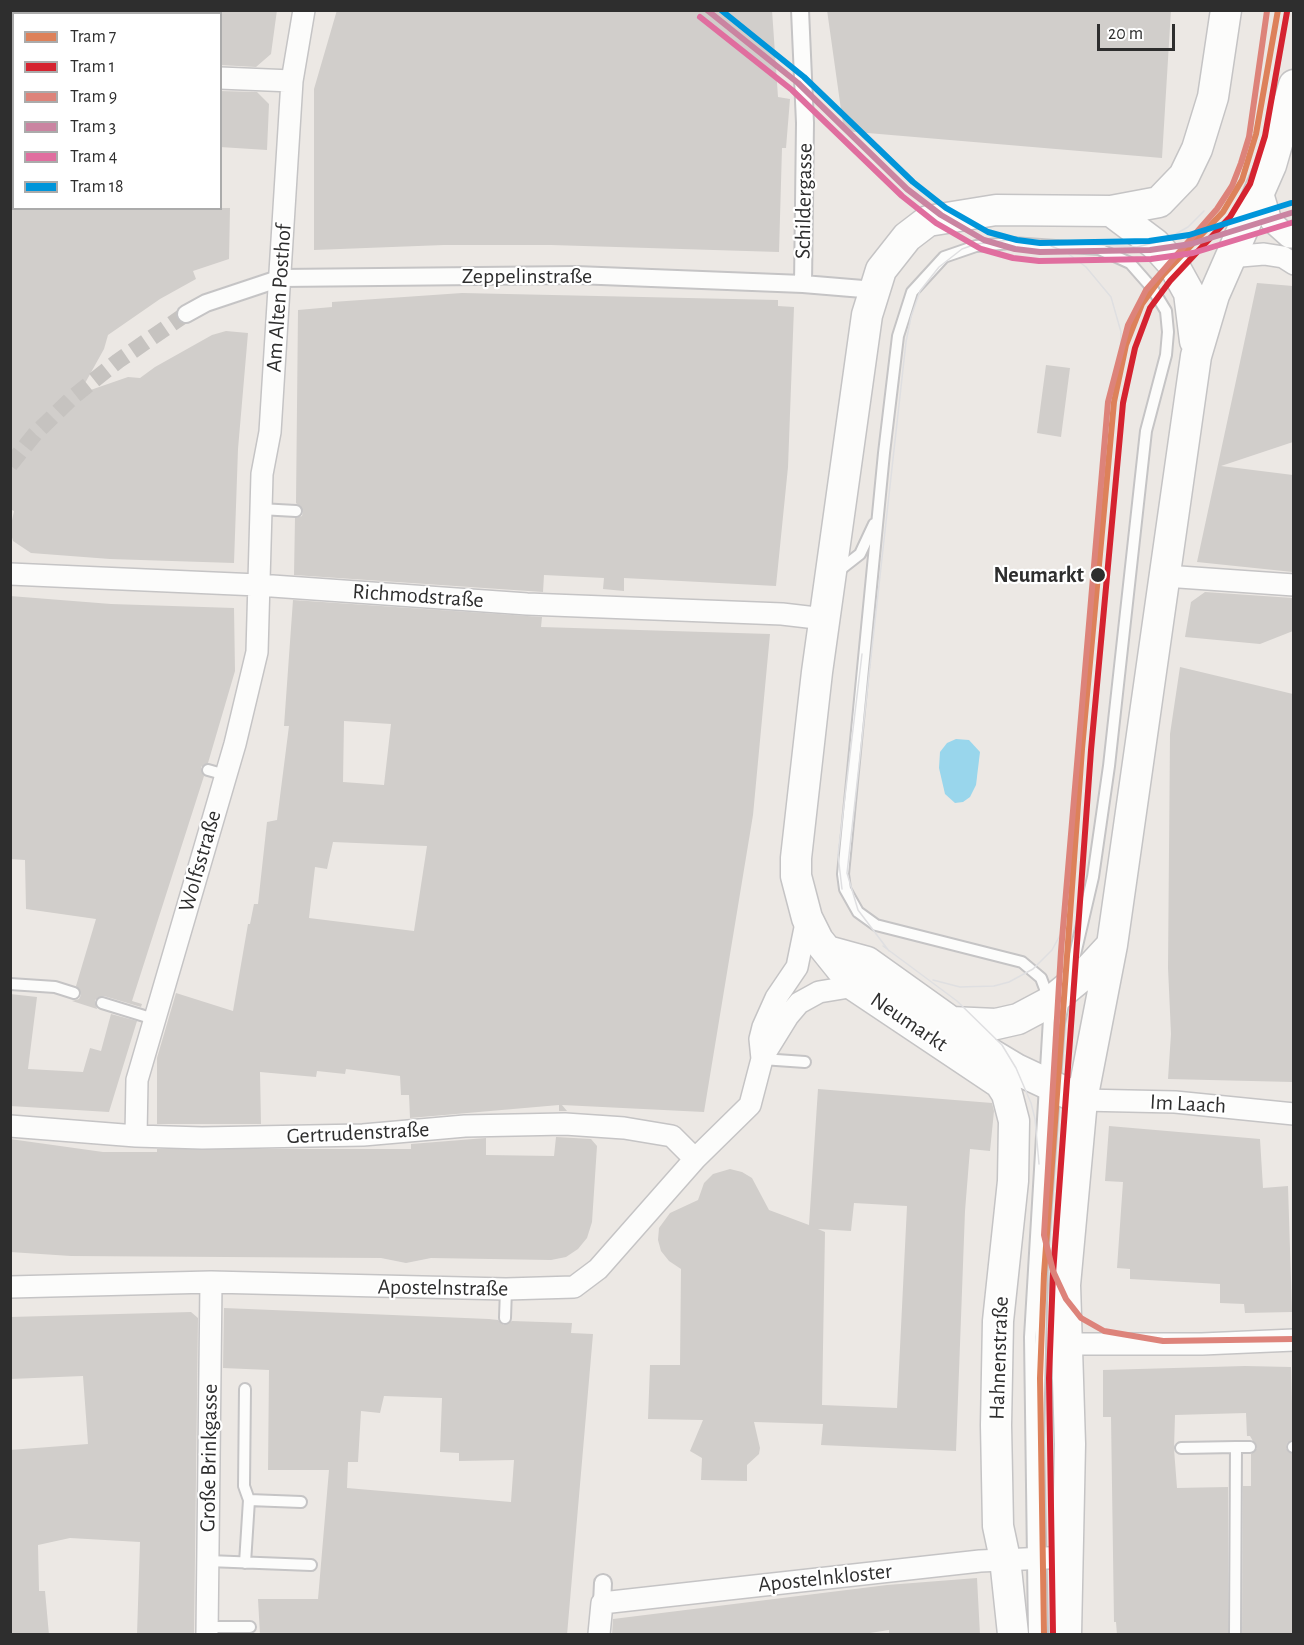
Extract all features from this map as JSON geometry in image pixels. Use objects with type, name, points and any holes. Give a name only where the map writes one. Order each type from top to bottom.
[{"type":"main road","name":"Neumarkt","points":[[1000,1083],[855,986],[827,951],[807,918],[797,886],[796,858],[830,578],[867,315],[881,270],[894,251],[928,221],[996,210],[1111,211],[1160,202],[1184,176],[1197,149],[1213,97],[1226,10]]},
{"type":"main road","points":[[1082,1100],[1112,945],[1196,356],[1214,295],[1271,165],[1293,85]]},
{"type":"main road","points":[[1111,211],[1155,244],[1181,277],[1189,292],[1196,356]]},
{"type":"main road","name":"Neumarkt","points":[[951,1022],[983,1024],[1009,1022],[1058,996],[1088,971],[1112,945]]},
{"type":"main road","name":"Neumarkt","points":[[827,951],[867,962],[951,1022],[971,1042],[1051,1086],[1082,1100]]},
{"type":"main road","name":"Hahnenstraße","points":[[1000,1083],[1011,1107],[1015,1150],[997,1344],[996,1494],[998,1526],[1036,1558],[1066,1635]]},
{"type":"main road","name":"Hahnenstraße","points":[[1013,1635],[1070,1444],[1065,1344],[1065,1285],[1082,1100]]},
{"type":"street","name":"Am Alten Posthof","points":[[258,585],[262,474],[270,432],[292,81],[304,10]]},
{"type":"street","name":"Schildergasse","points":[[800,10],[805,123],[802,284]]},
{"type":"street","points":[[222,78],[292,81]]},
{"type":"street","points":[[1261,188],[1271,220],[1288,237],[1293,237]]},
{"type":"street","points":[[1229,257],[1264,254],[1282,257],[1293,264]]},
{"type":"street","name":"Zeppelinstraße","points":[[186,315],[206,303],[281,278],[576,275],[802,284],[875,290]]},
{"type":"street","name":"Richmodstraße","points":[[10,574],[258,585],[527,604],[782,614],[825,619]]},
{"type":"street","points":[[1165,576],[1293,585]]},
{"type":"street","name":"Wolfsstraße","points":[[136,1136],[137,1080],[217,772],[257,652],[258,585]]},
{"type":"street","name":"Apostelnstraße","points":[[762,1059],[760,1040],[763,1028],[776,998],[797,967],[807,918]]},
{"type":"street","name":"Apostelnstraße","points":[[10,1287],[211,1282],[506,1289],[574,1287],[586,1280],[695,1160],[750,1105],[762,1059],[788,1016],[799,1003],[819,992],[855,986]]},
{"type":"street","name":"Im Laach","points":[[1082,1100],[1175,1102],[1293,1114]]},
{"type":"street","name":"Gertrudenstraße","points":[[10,1126],[136,1136],[324,1136],[465,1126],[566,1124],[624,1128],[672,1136],[695,1160]]},
{"type":"street","name":"Große Brinkgasse","points":[[207,1631],[211,1282]]},
{"type":"street","points":[[1065,1344],[1202,1344],[1293,1340]]},
{"type":"street","name":"Apostelnkloster","points":[[599,1635],[603,1593],[1036,1558]]},
{"type":"lane","points":[[1042,1635],[1036,1558],[1030,1337],[1058,996],[1093,877],[1109,766],[1146,431],[1166,355],[1168,332],[1166,311],[1152,288],[1130,263],[1099,249],[1012,243],[976,246],[944,257],[912,292],[898,336],[879,497],[843,874],[845,890],[858,912],[876,925],[1022,962],[1041,978],[1058,996],[1059,1023],[1051,1086]]},
{"type":"lane","points":[[830,578],[860,554],[874,525],[879,497]]},
{"type":"lane","points":[[260,509],[296,511]]},
{"type":"lane","points":[[10,984],[55,987],[74,993]]},
{"type":"lane","points":[[102,1003],[154,1019]]},
{"type":"lane","points":[[762,1059],[805,1062]]},
{"type":"lane","points":[[505,1318],[506,1289]]},
{"type":"lane","points":[[245,1389],[244,1486],[249,1500],[245,1563]]},
{"type":"lane","points":[[1235,1635],[1236,1447]]},
{"type":"lane","points":[[1181,1448],[1251,1447]]},
{"type":"lane","points":[[249,1500],[301,1502]]},
{"type":"lane","points":[[1034,1635],[1036,1558]]},
{"type":"lane","points":[[208,1561],[311,1565]]},
{"type":"lane","points":[[207,1631],[250,1627]]},
{"type":"water","points":[[956,739],[969,740],[980,752],[976,785],[970,797],[963,802],[955,803],[945,794],[939,768],[940,752],[947,743]]},
{"type":"building","points":[[220,10],[277,10],[271,54],[256,67],[222,65],[222,12]]},
{"type":"building","points":[[337,10],[772,10],[778,97],[790,99],[786,148],[782,148],[779,252],[551,245],[444,245],[314,250],[314,89]]},
{"type":"building","points":[[827,10],[1171,10],[1162,158],[844,131]]},
{"type":"building","points":[[222,91],[257,92],[269,104],[267,150],[222,147]]},
{"type":"building","points":[[10,208],[12,210],[222,210],[222,208],[230,208],[229,259],[193,271],[196,279],[160,299],[108,335],[104,349],[79,394],[128,377],[140,378],[212,335],[226,331],[248,333],[238,449],[234,563],[110,559],[31,553],[13,541],[10,530],[14,511],[10,509]]},
{"type":"building","points":[[1257,283],[1293,286],[1293,442],[1221,466],[1293,475],[1293,572],[1197,562]]},
{"type":"building","points":[[462,293],[778,300],[778,306],[794,307],[788,467],[776,586],[624,578],[624,591],[603,589],[604,578],[544,575],[543,592],[294,575],[295,518],[302,516],[303,511],[296,503],[298,310],[332,307],[332,302]]},
{"type":"building","points":[[1046,365],[1070,368],[1061,437],[1037,433]]},
{"type":"building","points":[[1205,592],[1293,598],[1293,631],[1260,644],[1185,637],[1191,602]]},
{"type":"building","points":[[10,596],[111,604],[234,608],[235,671],[208,763],[201,767],[204,776],[132,1001],[142,1004],[141,1007],[104,996],[95,1000],[97,1009],[72,1001],[79,999],[81,995],[76,986],[96,919],[26,909],[25,860],[10,859]]},
{"type":"building","points":[[293,600],[542,617],[541,627],[770,634],[753,815],[704,1112],[562,1105],[567,1111],[559,1111],[559,1105],[410,1118],[409,1095],[401,1095],[400,1076],[346,1069],[345,1074],[317,1071],[316,1077],[260,1072],[261,1124],[157,1124],[157,1058],[176,993],[233,1011],[248,924],[250,924],[254,904],[258,904],[267,822],[277,820],[289,726],[284,726]],"holes":[[[344,721],[391,724],[384,785],[343,782]],[[333,842],[427,846],[414,931],[309,918],[315,867],[327,869]]]},
{"type":"building","points":[[1180,667],[1293,694],[1293,1082],[1168,1079],[1171,1034],[1168,968],[1170,734]]},
{"type":"building","points":[[10,994],[37,997],[28,1069],[83,1072],[90,1048],[101,1051],[111,1014],[137,1021],[109,1112],[10,1106]]},
{"type":"building","points":[[818,1089],[992,1103],[994,1111],[990,1151],[970,1149],[965,1211],[956,1451],[821,1445],[823,1424],[754,1422],[760,1448],[759,1454],[747,1465],[747,1481],[701,1480],[702,1458],[690,1451],[703,1420],[648,1419],[650,1365],[680,1365],[681,1269],[669,1261],[661,1251],[658,1240],[659,1228],[670,1213],[698,1200],[704,1183],[713,1174],[730,1169],[752,1178],[769,1210],[809,1225]],"holes":[[[854,1203],[907,1206],[897,1408],[822,1405],[825,1232],[818,1229],[851,1231]]]},
{"type":"building","points":[[1109,1126],[1260,1139],[1263,1188],[1288,1186],[1292,1312],[1245,1313],[1244,1304],[1220,1303],[1220,1284],[1130,1279],[1130,1269],[1117,1268],[1123,1182],[1105,1181]]},
{"type":"building","points":[[556,1137],[591,1139],[597,1146],[592,1222],[587,1238],[578,1249],[566,1257],[551,1260],[431,1258],[406,1263],[381,1258],[71,1256],[10,1252],[10,1139],[103,1152],[157,1152],[157,1149],[411,1149],[411,1144],[486,1138],[486,1155],[554,1156]]},
{"type":"building","points":[[224,1308],[489,1319],[498,1320],[504,1325],[512,1321],[572,1323],[571,1333],[593,1334],[567,1635],[260,1635],[258,1599],[318,1599],[329,1470],[268,1470],[269,1370],[223,1368]],"holes":[[[384,1396],[442,1398],[440,1452],[459,1453],[459,1461],[514,1460],[511,1502],[347,1488],[348,1462],[358,1462],[361,1411],[380,1413]]]},
{"type":"building","points":[[191,1312],[198,1318],[194,1635],[137,1635],[140,1542],[70,1538],[38,1545],[39,1591],[45,1591],[49,1635],[10,1635],[10,1450],[88,1444],[83,1376],[10,1379],[10,1317]]},
{"type":"building","points":[[1291,1367],[1293,1440],[1287,1443],[1286,1448],[1293,1455],[1292,1635],[1242,1635],[1243,1486],[1251,1486],[1251,1454],[1257,1448],[1250,1436],[1247,1436],[1246,1413],[1175,1415],[1174,1449],[1177,1488],[1228,1487],[1228,1635],[1117,1635],[1116,1622],[1114,1622],[1111,1417],[1103,1417],[1103,1370]]},
{"type":"building","points":[[977,1578],[980,1635],[889,1635],[889,1630],[857,1635],[612,1635],[613,1619],[887,1585]]},
{"type":"tunnel","points":[[10,465],[35,434],[73,397],[118,361],[186,314]]},
{"type":"tram line","name":"3","points":[[707,10],[798,83],[907,189],[941,215],[984,240],[1015,249],[1040,252],[1150,250],[1191,244],[1294,212]]},
{"type":"tram line","name":"18","points":[[721,10],[804,77],[913,182],[946,208],[988,232],[1017,240],[1040,243],[1149,241],[1189,235],[1291,203]]},
{"type":"tram line","name":"7","points":[[1044,1634],[1040,1378],[1044,1274],[1082,749],[1114,402],[1126,345],[1142,304],[1163,275],[1223,212],[1242,180],[1256,134],[1278,10]]},
{"type":"tram line","name":"9","points":[[1267,11],[1249,137],[1232,186],[1217,209],[1146,290],[1128,325],[1108,402],[1061,951],[1044,1235],[1053,1271],[1066,1299],[1081,1318],[1104,1331],[1163,1341],[1294,1339]]},
{"type":"tram line","name":"1","points":[[1053,1634],[1049,1378],[1053,1274],[1091,750],[1123,403],[1135,348],[1150,308],[1170,281],[1230,217],[1250,184],[1265,136],[1287,12]]},
{"type":"tram line","name":"4","points":[[700,17],[792,90],[902,196],[936,223],[981,249],[1013,258],[1039,261],[1151,259],[1193,253],[1294,222]]},
{"type":"tram line","points":[[889,951],[858,910],[847,873],[906,342],[920,291],[939,267],[962,249],[976,244],[1009,240],[1137,247],[1165,240],[1188,227],[1204,211]]},
{"type":"tram line","points":[[1051,246],[1066,252],[1086,267],[1111,297],[1121,332],[1120,370]]},
{"type":"tram line","points":[[842,889],[838,855],[862,654]]},
{"type":"tram line","points":[[933,980],[960,987],[994,986],[1009,982],[1033,969],[1052,950],[1065,926],[1072,893]]},
{"type":"tram line","points":[[883,946],[957,1001],[1002,1045],[1016,1068],[1031,1103],[1035,1119],[1039,1164]]},
{"type":"place","name":"Neumarkt","points":[[1098,575]]}]
